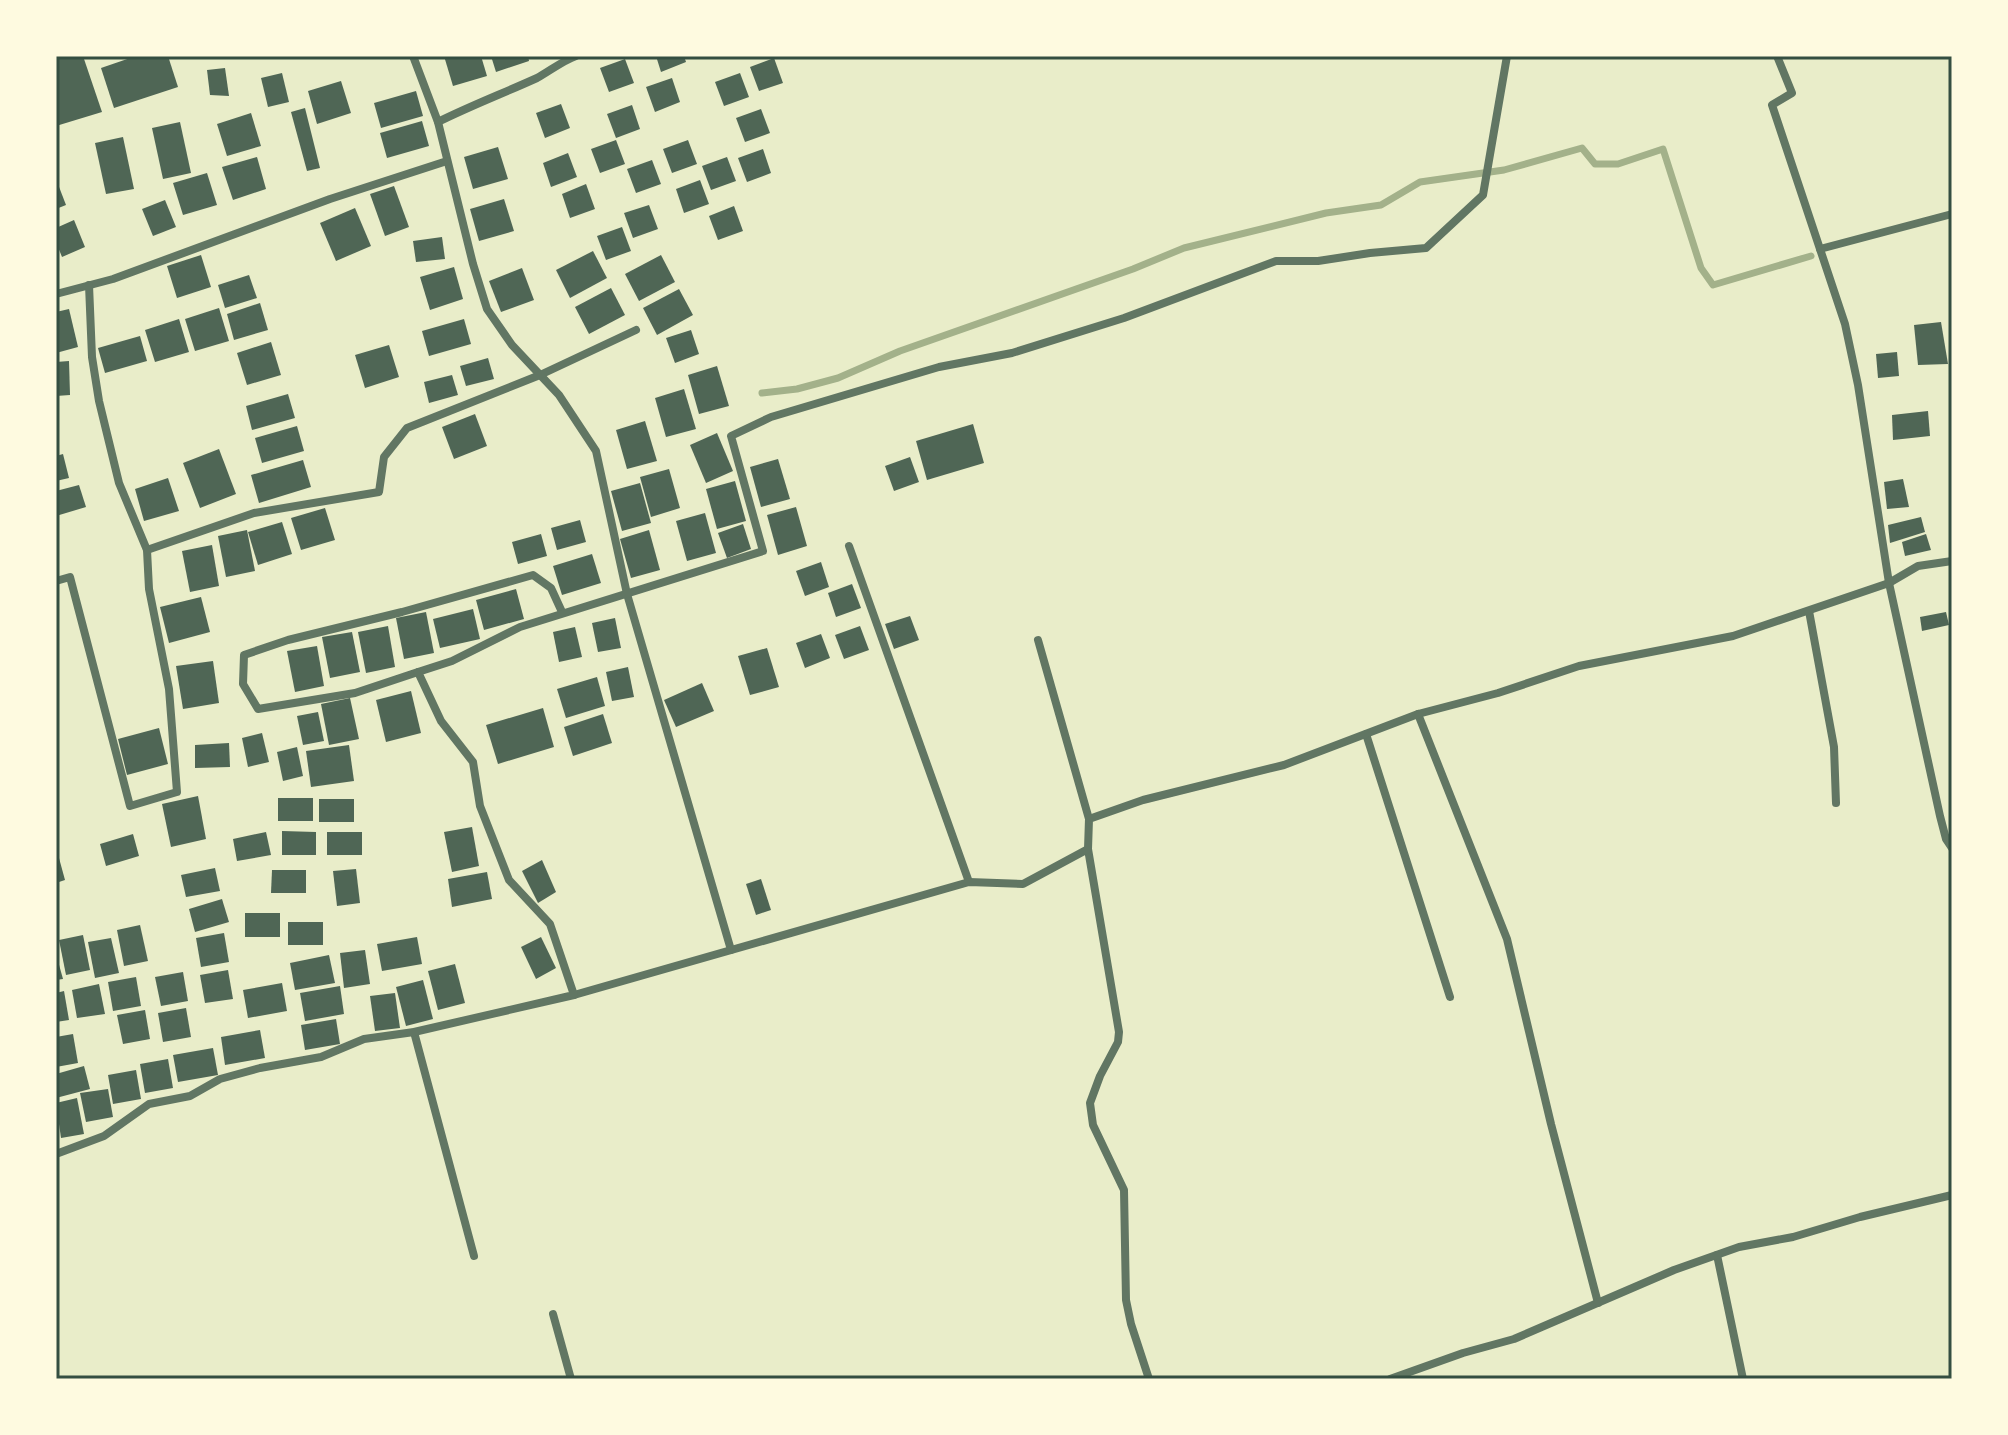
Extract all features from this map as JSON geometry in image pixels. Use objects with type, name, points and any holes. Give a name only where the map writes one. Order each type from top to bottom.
[{"type":"street","points":[[438,122],[550,72],[576,56]]},
{"type":"street","points":[[562,612],[551,588],[533,575],[288,640],[244,655],[243,684],[258,709],[355,693],[452,661],[520,627],[562,612],[763,551],[731,436],[771,417],[939,367],[1012,353],[1124,318],[1276,261],[1318,261],[1426,248],[1483,195],[1507,56]]},
{"type":"street","points":[[1777,56],[1792,93],[1772,105],[1845,324],[1858,385],[1889,583],[1941,822],[1952,848]]},
{"type":"street","points":[[415,57],[438,122],[487,309],[497,327],[559,395],[596,451],[627,594],[731,950]]},
{"type":"street","points":[[56,294],[113,279],[330,199],[447,161]]},
{"type":"street","points":[[1820,249],[1952,214]]},
{"type":"street","points":[[56,581],[70,577],[130,806],[177,792],[169,689],[149,589],[147,550],[119,483],[99,401],[92,357],[89,285]]},
{"type":"street","points":[[147,550],[254,513],[379,492],[384,457],[407,428],[540,375],[636,330]]},
{"type":"street","points":[[849,546],[969,882]]},
{"type":"street","points":[[1089,819],[1143,800],[1284,765],[1418,714],[1498,693],[1579,666],[1733,636],[1889,583],[1918,566],[1952,561]]},
{"type":"street","points":[[1809,611],[1834,747],[1836,803]]},
{"type":"street","points":[[1038,640],[1089,819],[1088,849],[1119,1032],[1118,1042],[1090,1103],[1093,1125],[1124,1190],[1126,1300],[1149,1379]]},
{"type":"street","points":[[418,672],[441,721],[473,762],[480,806],[509,880],[550,924],[574,995]]},
{"type":"street","points":[[1418,714],[1507,939],[1598,1303]]},
{"type":"street","points":[[1366,734],[1450,997]]},
{"type":"street","points":[[56,1154],[104,1136],[149,1104],[190,1096],[220,1079],[321,1057],[364,1039],[414,1032],[574,995],[969,882],[1023,884],[1088,849]]},
{"type":"street","points":[[414,1032],[474,1256]]},
{"type":"street","points":[[1390,1379],[1514,1339],[1739,1247],[1793,1237],[1952,1195]]},
{"type":"street","points":[[1717,1255],[1743,1379]]},
{"type":"street","points":[[553,1314],[571,1379]]},
{"type":"building","points":[[56,56],[83,56],[102,112],[56,126]]},
{"type":"building","points":[[136,56],[168,56],[178,87],[114,108],[101,68]]},
{"type":"building","points":[[444,56],[481,56],[487,76],[453,86]]},
{"type":"building","points":[[491,56],[528,56],[529,61],[496,72]]},
{"type":"building","points":[[656,56],[684,56],[686,62],[661,72]]},
{"type":"building","points":[[774,58],[783,83],[759,91],[750,67]]},
{"type":"building","points":[[625,59],[634,83],[609,92],[600,68]]},
{"type":"building","points":[[225,68],[229,96],[210,95],[207,70]]},
{"type":"building","points":[[282,73],[289,102],[268,107],[261,78]]},
{"type":"building","points":[[740,73],[749,97],[724,106],[715,82]]},
{"type":"building","points":[[672,78],[680,102],[655,112],[646,87]]},
{"type":"building","points":[[341,81],[351,113],[317,124],[308,91]]},
{"type":"building","points":[[416,91],[423,116],[381,128],[374,103]]},
{"type":"building","points":[[561,104],[570,128],[545,138],[536,113]]},
{"type":"building","points":[[632,105],[640,129],[616,138],[607,114]]},
{"type":"building","points":[[305,108],[320,168],[307,171],[291,112]]},
{"type":"building","points":[[761,109],[770,133],[745,142],[736,118]]},
{"type":"building","points":[[251,113],[261,146],[227,156],[217,124]]},
{"type":"building","points":[[422,121],[429,146],[387,158],[380,133]]},
{"type":"building","points":[[180,122],[191,173],[163,179],[152,128]]},
{"type":"building","points":[[123,137],[134,189],[106,194],[95,143]]},
{"type":"building","points":[[616,140],[625,164],[600,173],[591,149]]},
{"type":"building","points":[[688,140],[697,164],[672,173],[663,149]]},
{"type":"building","points":[[498,147],[508,179],[473,189],[464,157]]},
{"type":"building","points":[[763,149],[771,173],[747,182],[738,158]]},
{"type":"building","points":[[568,153],[577,177],[551,187],[543,163]]},
{"type":"building","points":[[257,157],[266,189],[233,200],[222,167]]},
{"type":"building","points":[[727,157],[736,181],[711,190],[702,166]]},
{"type":"building","points":[[652,160],[661,184],[636,193],[627,169]]},
{"type":"building","points":[[207,173],[217,205],[183,215],[173,183]]},
{"type":"building","points":[[56,179],[66,205],[56,209]]},
{"type":"building","points":[[700,180],[709,204],[684,213],[676,189]]},
{"type":"building","points":[[586,184],[595,209],[570,218],[562,194]]},
{"type":"building","points":[[394,186],[409,227],[385,236],[370,194]]},
{"type":"building","points":[[504,199],[514,231],[479,241],[470,209]]},
{"type":"building","points":[[165,200],[176,227],[153,236],[142,209]]},
{"type":"building","points":[[649,205],[658,229],[633,238],[624,213]]},
{"type":"building","points":[[734,206],[743,231],[718,240],[709,216]]},
{"type":"building","points":[[355,208],[371,246],[336,261],[320,223]]},
{"type":"building","points":[[74,220],[85,247],[62,257],[56,242],[56,228]]},
{"type":"building","points":[[622,227],[631,251],[606,260],[597,236]]},
{"type":"building","points":[[442,237],[445,259],[416,262],[413,241]]},
{"type":"building","points":[[593,251],[607,278],[570,298],[556,270]]},
{"type":"building","points":[[201,255],[211,287],[177,298],[167,266]]},
{"type":"building","points":[[661,255],[675,282],[639,301],[625,274]]},
{"type":"building","points":[[454,267],[463,299],[430,310],[420,277]]},
{"type":"building","points":[[522,268],[534,300],[501,312],[489,281]]},
{"type":"building","points":[[249,275],[257,298],[225,308],[218,285]]},
{"type":"building","points":[[611,288],[625,315],[589,334],[575,307]]},
{"type":"building","points":[[679,289],[693,315],[657,335],[643,308]]},
{"type":"building","points":[[260,303],[268,330],[234,340],[227,314]]},
{"type":"building","points":[[219,308],[229,341],[195,351],[185,319]]},
{"type":"building","points":[[69,309],[78,347],[56,353],[56,312]]},
{"type":"building","points":[[179,319],[189,352],[155,362],[145,330]]},
{"type":"building","points":[[464,319],[471,344],[429,356],[422,331]]},
{"type":"building","points":[[1941,322],[1948,364],[1918,365],[1914,325]]},
{"type":"building","points":[[691,330],[699,354],[675,363],[666,338]]},
{"type":"building","points":[[140,336],[147,361],[105,373],[98,348]]},
{"type":"building","points":[[271,342],[281,375],[247,385],[237,353]]},
{"type":"building","points":[[389,345],[399,377],[365,388],[355,355]]},
{"type":"building","points":[[1897,352],[1899,376],[1878,378],[1876,354]]},
{"type":"building","points":[[488,358],[494,379],[466,386],[460,366]]},
{"type":"building","points":[[69,361],[70,395],[56,396],[56,362]]},
{"type":"building","points":[[717,366],[729,406],[699,414],[688,375]]},
{"type":"building","points":[[452,375],[458,395],[429,403],[424,382]]},
{"type":"building","points":[[684,389],[696,429],[666,437],[655,398]]},
{"type":"building","points":[[288,394],[295,418],[252,430],[246,406]]},
{"type":"building","points":[[1928,411],[1930,436],[1893,440],[1892,415]]},
{"type":"building","points":[[475,414],[487,446],[454,459],[442,427]]},
{"type":"building","points":[[645,421],[657,461],[627,469],[616,430]]},
{"type":"building","points":[[973,424],[984,463],[927,480],[916,441]]},
{"type":"building","points":[[297,426],[304,451],[262,463],[255,438]]},
{"type":"building","points":[[717,433],[733,471],[706,483],[690,445]]},
{"type":"building","points":[[219,449],[236,494],[200,508],[183,463]]},
{"type":"building","points":[[63,454],[69,478],[56,481],[56,456]]},
{"type":"building","points":[[910,457],[919,482],[894,491],[885,466]]},
{"type":"building","points":[[778,459],[790,499],[761,507],[750,467]]},
{"type":"building","points":[[303,460],[311,487],[259,503],[251,475]]},
{"type":"building","points":[[669,469],[680,508],[651,517],[640,477]]},
{"type":"building","points":[[168,478],[179,511],[144,521],[135,489]]},
{"type":"building","points":[[1903,479],[1909,507],[1887,509],[1884,482]]},
{"type":"building","points":[[735,481],[746,521],[717,529],[706,489]]},
{"type":"building","points":[[640,483],[651,523],[622,531],[611,491]]},
{"type":"building","points":[[79,485],[86,507],[56,516],[56,491]]},
{"type":"building","points":[[796,507],[807,546],[778,555],[767,515]]},
{"type":"building","points":[[325,508],[335,540],[301,550],[291,518]]},
{"type":"building","points":[[705,513],[716,553],[687,561],[676,521]]},
{"type":"building","points":[[1921,517],[1925,532],[1890,543],[1888,525]]},
{"type":"building","points":[[580,520],[586,542],[557,550],[551,528]]},
{"type":"building","points":[[282,522],[292,554],[258,565],[248,532]]},
{"type":"building","points":[[743,524],[751,549],[727,558],[718,533]]},
{"type":"building","points":[[247,530],[255,571],[226,577],[218,536]]},
{"type":"building","points":[[649,530],[660,570],[631,578],[620,539]]},
{"type":"building","points":[[541,534],[547,556],[518,564],[512,542]]},
{"type":"building","points":[[1926,534],[1931,550],[1905,556],[1902,542]]},
{"type":"building","points":[[212,545],[219,586],[190,592],[182,551]]},
{"type":"building","points":[[592,554],[601,583],[562,595],[553,566]]},
{"type":"building","points":[[821,562],[829,587],[805,596],[796,571]]},
{"type":"building","points":[[852,584],[861,608],[836,617],[828,593]]},
{"type":"building","points":[[516,589],[524,619],[484,630],[476,600]]},
{"type":"building","points":[[201,597],[210,632],[169,643],[160,607]]},
{"type":"building","points":[[473,609],[480,639],[440,648],[433,619]]},
{"type":"building","points":[[426,612],[434,653],[404,659],[396,618]]},
{"type":"building","points":[[1946,612],[1949,625],[1922,631],[1920,617]]},
{"type":"building","points":[[910,616],[919,640],[894,649],[885,624]]},
{"type":"building","points":[[615,618],[621,648],[598,652],[592,623]]},
{"type":"building","points":[[388,626],[395,667],[366,673],[358,632]]},
{"type":"building","points":[[860,626],[869,650],[844,659],[835,635]]},
{"type":"building","points":[[575,627],[582,657],[559,662],[553,632]]},
{"type":"building","points":[[352,632],[360,672],[330,678],[322,637]]},
{"type":"building","points":[[821,634],[830,658],[805,668],[796,643]]},
{"type":"building","points":[[317,646],[324,686],[295,692],[287,651]]},
{"type":"building","points":[[767,648],[779,687],[750,695],[738,656]]},
{"type":"building","points":[[213,661],[219,703],[183,709],[176,666]]},
{"type":"building","points":[[628,667],[634,697],[612,701],[606,672]]},
{"type":"building","points":[[597,677],[605,706],[566,718],[557,689]]},
{"type":"building","points":[[702,683],[714,711],[676,727],[664,700]]},
{"type":"building","points":[[411,691],[421,733],[386,742],[376,700]]},
{"type":"building","points":[[350,698],[359,739],[329,745],[321,704]]},
{"type":"building","points":[[543,708],[554,747],[498,764],[486,725]]},
{"type":"building","points":[[318,712],[324,741],[303,745],[297,716]]},
{"type":"building","points":[[603,714],[612,743],[573,756],[564,727]]},
{"type":"building","points":[[159,728],[168,764],[127,775],[118,739]]},
{"type":"building","points":[[262,733],[269,762],[248,767],[242,738]]},
{"type":"building","points":[[229,743],[230,767],[195,768],[195,745]]},
{"type":"building","points":[[349,745],[354,781],[311,787],[306,751]]},
{"type":"building","points":[[297,747],[303,776],[283,781],[277,752]]},
{"type":"building","points":[[198,796],[206,839],[171,847],[162,804]]},
{"type":"building","points":[[278,798],[313,798],[313,821],[278,821]]},
{"type":"building","points":[[319,799],[354,799],[354,822],[319,822]]},
{"type":"building","points":[[472,827],[479,866],[452,872],[444,832]]},
{"type":"building","points":[[282,831],[316,832],[316,855],[282,855]]},
{"type":"building","points":[[266,832],[271,855],[237,861],[233,839]]},
{"type":"building","points":[[327,832],[362,832],[362,855],[327,855]]},
{"type":"building","points":[[133,834],[139,856],[106,866],[100,844]]},
{"type":"building","points":[[56,858],[59,858],[65,880],[56,883]]},
{"type":"building","points":[[542,860],[556,892],[538,903],[522,871]]},
{"type":"building","points":[[215,868],[220,891],[186,897],[181,875]]},
{"type":"building","points":[[356,869],[360,903],[337,906],[333,871]]},
{"type":"building","points":[[272,870],[306,870],[306,893],[271,893]]},
{"type":"building","points":[[487,872],[492,899],[452,907],[448,879]]},
{"type":"building","points":[[761,879],[771,910],[756,915],[746,884]]},
{"type":"building","points":[[222,899],[229,922],[195,932],[189,909]]},
{"type":"building","points":[[245,913],[280,913],[280,937],[245,937]]},
{"type":"building","points":[[288,922],[323,922],[323,945],[288,945]]},
{"type":"building","points":[[140,925],[148,961],[124,966],[117,930]]},
{"type":"building","points":[[224,933],[229,962],[201,967],[196,938]]},
{"type":"building","points":[[83,935],[90,970],[66,975],[59,940]]},
{"type":"building","points":[[417,937],[422,964],[382,971],[377,944]]},
{"type":"building","points":[[541,937],[556,968],[536,979],[521,947]]},
{"type":"building","points":[[111,938],[119,973],[95,978],[88,942]]},
{"type":"building","points":[[365,950],[370,984],[344,988],[340,953]]},
{"type":"building","points":[[56,954],[63,979],[56,980]]},
{"type":"building","points":[[329,955],[335,983],[295,990],[290,963]]},
{"type":"building","points":[[455,964],[465,1003],[438,1010],[428,971]]},
{"type":"building","points":[[228,970],[233,999],[205,1003],[200,975]]},
{"type":"building","points":[[183,972],[188,1001],[161,1006],[155,977]]},
{"type":"building","points":[[136,977],[141,1006],[113,1011],[108,982]]},
{"type":"building","points":[[423,980],[433,1019],[406,1026],[396,987]]},
{"type":"building","points":[[282,983],[287,1011],[248,1018],[243,990]]},
{"type":"building","points":[[99,984],[105,1014],[77,1018],[72,990]]},
{"type":"building","points":[[340,986],[344,1014],[305,1021],[300,993]]},
{"type":"building","points":[[64,991],[69,1020],[56,1022],[56,993]]},
{"type":"building","points":[[395,993],[400,1028],[375,1031],[370,996]]},
{"type":"building","points":[[186,1008],[191,1037],[163,1042],[158,1013]]},
{"type":"building","points":[[145,1010],[150,1039],[123,1044],[117,1015]]},
{"type":"building","points":[[336,1019],[340,1044],[305,1050],[301,1025]]},
{"type":"building","points":[[260,1030],[265,1058],[225,1065],[221,1037]]},
{"type":"building","points":[[73,1034],[78,1063],[56,1067],[56,1037]]},
{"type":"building","points":[[213,1048],[218,1075],[178,1082],[173,1055]]},
{"type":"building","points":[[168,1059],[173,1088],[145,1093],[140,1064]]},
{"type":"building","points":[[84,1066],[90,1089],[56,1098],[56,1074]]},
{"type":"building","points":[[136,1070],[141,1099],[113,1104],[108,1075]]},
{"type":"building","points":[[108,1089],[113,1117],[86,1122],[80,1093]]},
{"type":"building","points":[[77,1098],[84,1134],[61,1138],[56,1103]]},
{"type":"waterway","points":[[762,393],[797,389],[838,378],[900,351],[1184,248],[1326,213],[1381,205],[1420,182],[1504,170],[1582,148],[1595,164],[1618,164],[1663,149],[1701,268],[1713,285],[1811,256]]}]
